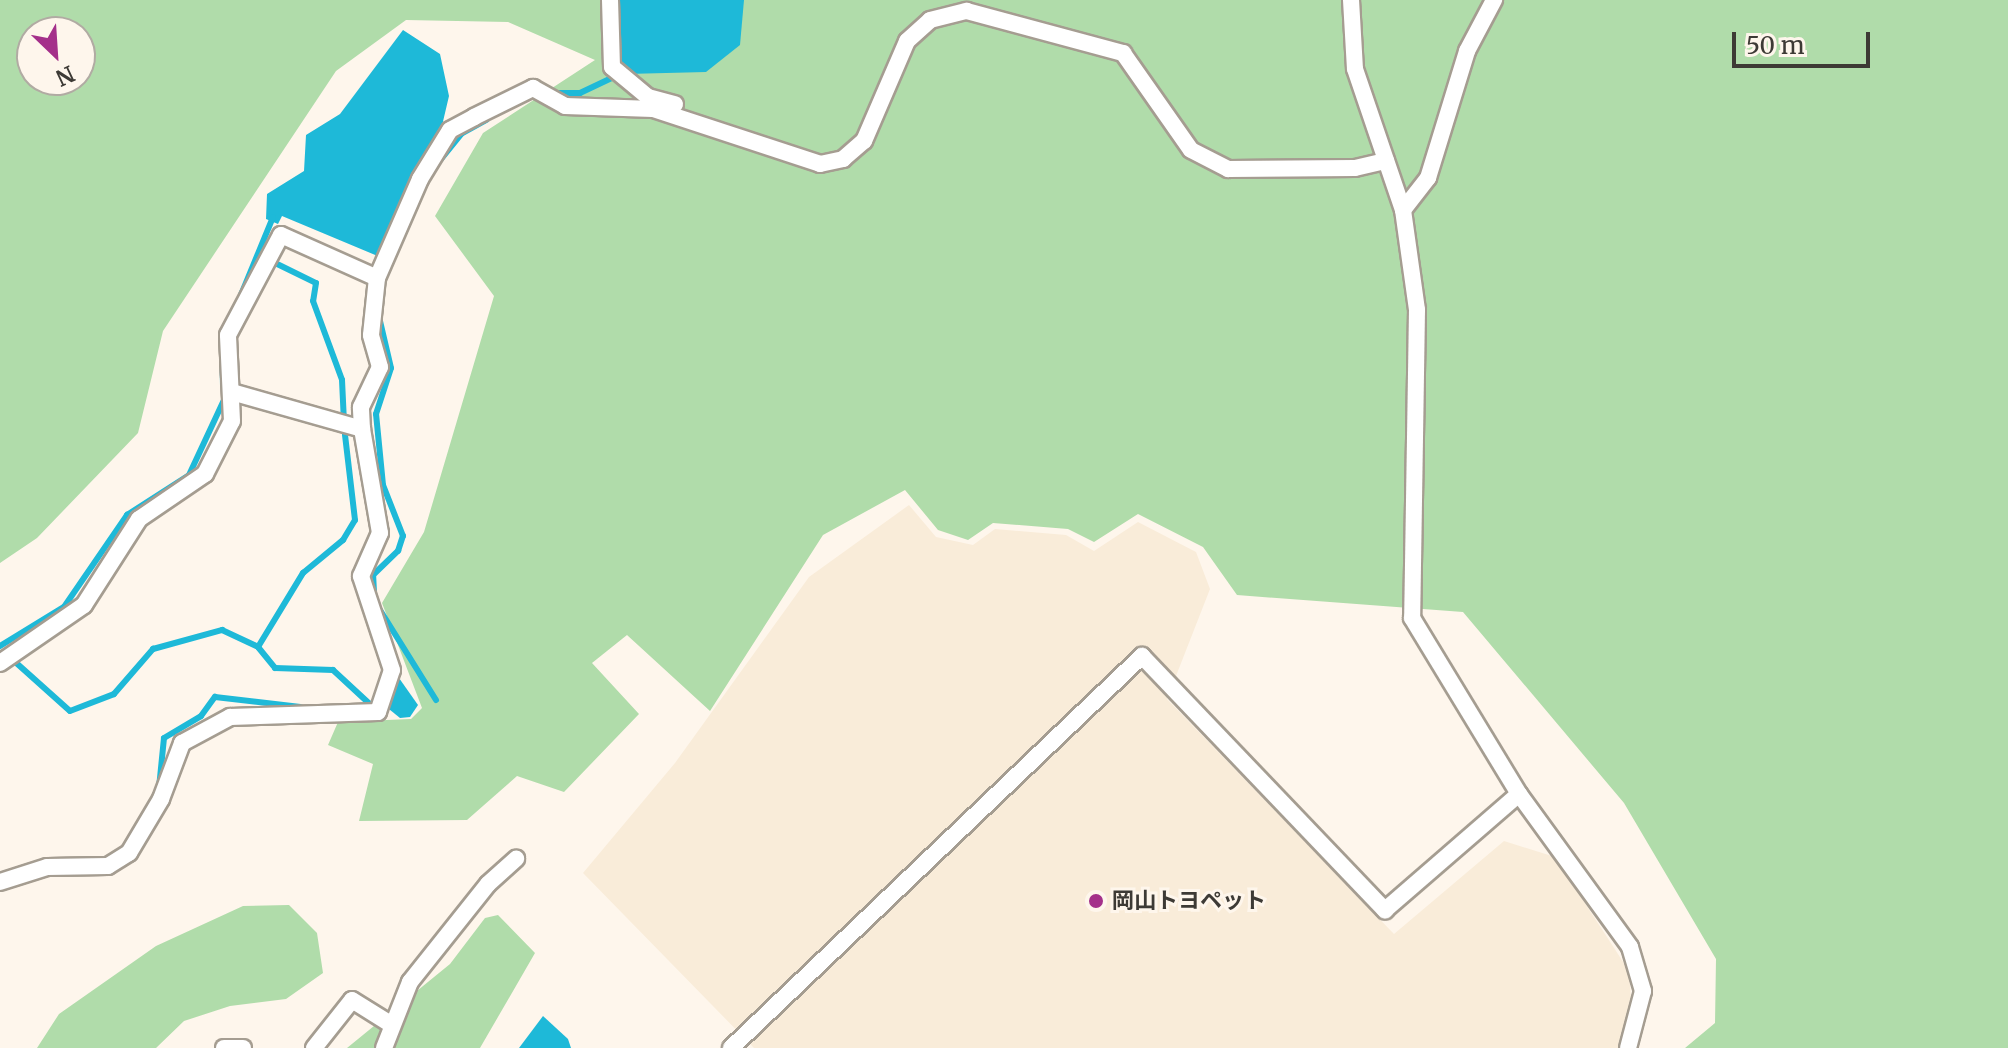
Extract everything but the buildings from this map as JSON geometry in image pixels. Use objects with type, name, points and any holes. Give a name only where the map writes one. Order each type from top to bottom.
[{"type":"street","points":[[610,0],[618,74],[648,97],[703,112],[706,125]]},
{"type":"street","points":[[1351,0],[1355,69],[1403,210],[1418,351],[1412,618],[1519,794],[1630,947],[1643,991],[1628,1048]]},
{"type":"street","points":[[1403,210],[1428,178],[1467,51],[1494,0]]},
{"type":"street","points":[[0,882],[47,867],[108,866],[129,853],[161,799],[182,743],[230,717],[318,719],[380,707],[392,670],[389,646],[362,593],[361,576],[380,533],[361,407],[380,367],[371,335],[377,278],[394,232],[450,130],[533,88],[565,106],[653,109],[706,125],[793,160],[820,164],[843,159],[864,141],[907,41],[930,20],[967,11],[1123,53],[1191,150],[1228,169],[1355,168],[1386,161]]},
{"type":"street","points":[[4,660],[84,605],[139,519],[205,474],[232,421],[235,393],[226,361],[228,335],[281,235],[377,278]]},
{"type":"street","points":[[235,393],[362,429]]},
{"type":"street","points":[[733,1047],[1142,656],[1385,910],[1519,794]]},
{"type":"street","points":[[384,1048],[410,982],[433,950],[516,859]]},
{"type":"street","points":[[314,1048],[352,1000],[392,1025]]},
{"type":"street","points":[[224,1048],[243,1048]]},
{"type":"shaded area","points":[[909,505],[936,537],[973,545],[995,529],[1066,535],[1094,551],[1138,522],[1196,552],[1210,589],[1167,699],[1394,934],[1504,841],[1555,857],[1629,971],[1631,999],[1618,1048],[754,1048],[583,873],[675,763],[809,577]]},
{"type":"green space","points":[[0,0],[2008,0],[2008,1048],[1685,1048],[1715,1023],[1716,959],[1624,803],[1463,612],[1237,595],[1203,547],[1138,514],[1094,542],[1068,529],[993,523],[968,540],[938,530],[905,490],[823,535],[710,711],[627,635],[592,663],[639,714],[564,792],[517,776],[467,820],[359,821],[373,764],[328,745],[338,722],[411,719],[422,708],[382,603],[424,532],[494,296],[435,216],[483,133],[595,60],[508,22],[406,20],[336,71],[163,331],[138,433],[37,538],[0,563]]},
{"type":"green space","points":[[289,905],[317,933],[323,973],[286,999],[230,1006],[184,1021],[156,1048],[37,1048],[59,1014],[156,946],[243,906]]},
{"type":"green space","points":[[498,915],[535,953],[480,1048],[347,1048],[450,964],[485,918]]},
{"type":"water","points":[[619,0],[744,0],[740,45],[706,72],[626,74],[619,65]]},
{"type":"water","points":[[403,30],[440,54],[449,96],[441,130],[388,228],[380,257],[282,216],[278,224],[266,219],[267,194],[304,171],[306,135],[340,114]]},
{"type":"water","points":[[399,678],[418,705],[410,717],[400,718],[384,705],[393,679]]},
{"type":"water","points":[[543,1016],[568,1039],[571,1048],[519,1048]]},
{"type":"waterway","points":[[547,93],[580,93],[618,75]]},
{"type":"waterway","points":[[441,159],[461,134],[486,120]]},
{"type":"waterway","points":[[241,295],[273,217]]},
{"type":"waterway","points":[[269,260],[316,283],[313,301],[342,380],[344,422]]},
{"type":"waterway","points":[[374,592],[373,575],[398,551],[403,536],[383,485],[376,414],[391,368],[380,321]]},
{"type":"waterway","points":[[222,333],[223,385]]},
{"type":"waterway","points":[[0,646],[64,607],[127,515],[189,475],[224,400]]},
{"type":"waterway","points":[[13,660],[70,711],[114,694],[153,649],[222,630],[258,647],[303,573],[343,540],[355,520],[345,435]]},
{"type":"waterway","points":[[380,610],[436,700]]},
{"type":"waterway","points":[[258,647],[275,668],[333,670],[374,708]]},
{"type":"waterway","points":[[159,788],[164,738],[201,716],[215,697],[300,707]]},
{"type":"place","name":"岡山トヨペット","points":[[1096,901]]}]
